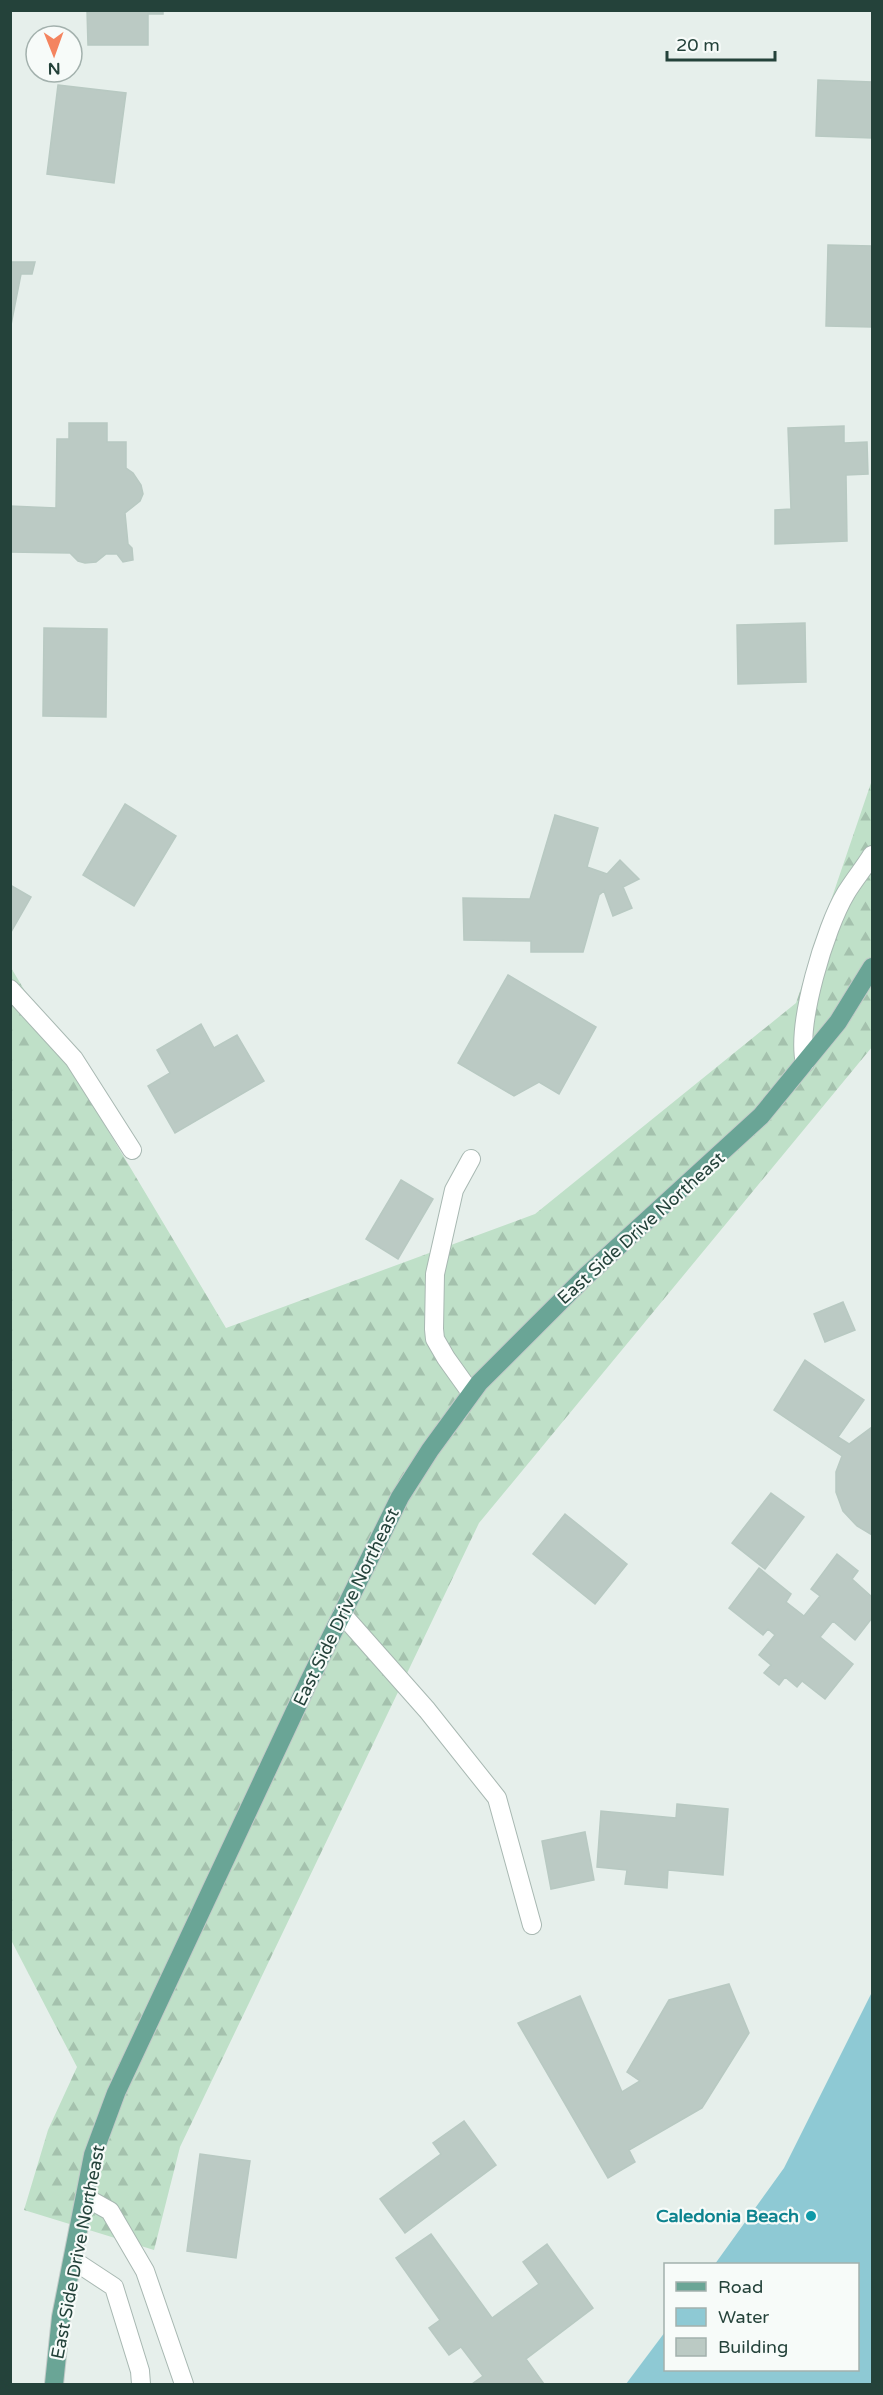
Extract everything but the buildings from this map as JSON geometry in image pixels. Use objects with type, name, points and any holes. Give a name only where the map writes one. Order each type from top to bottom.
[{"type":"main road","name":"East Side Drive Northeast","points":[[54,2385],[62,2317],[93,2155],[116,2093],[303,1694],[400,1497],[429,1450],[478,1383],[586,1276],[761,1116],[838,1022],[873,967]]},
{"type":"street","points":[[805,1063],[801,1047],[803,1031],[819,959],[845,895],[873,855]]},
{"type":"street","points":[[10,989],[74,1059],[132,1150]]},
{"type":"street","points":[[471,1159],[454,1190],[435,1274],[434,1329],[435,1340],[471,1393]]},
{"type":"street","points":[[342,1614],[428,1710],[497,1798],[532,1925]]},
{"type":"street","points":[[85,2197],[110,2211],[145,2271],[184,2385]]},
{"type":"street","points":[[73,2260],[114,2287],[140,2371],[141,2385]]},
{"type":"green space","points":[[872,780],[872,1047],[479,1523],[180,2147],[154,2250],[24,2210],[48,2130],[77,2067],[11,1940],[10,966],[226,1328],[535,1214],[796,1003]]},
{"type":"water","name":"Caledonia Beach","points":[[872,1992],[872,2384],[626,2384],[664,2333],[664,2371],[859,2371],[859,2263],[716,2263],[784,2168]]},
{"type":"place","name":"Caledonia Beach","points":[[811,2216]]}]
